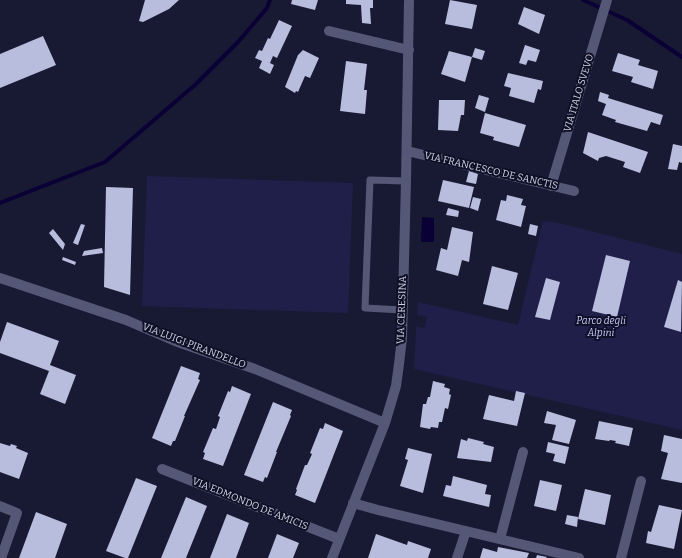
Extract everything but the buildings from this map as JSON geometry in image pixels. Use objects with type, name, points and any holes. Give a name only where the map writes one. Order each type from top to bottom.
[{"type":"street","name":"VIA CERESINA","points":[[332,558],[384,423],[396,386],[399,364],[402,310],[407,151],[409,0]]},
{"type":"street","name":"VIA ITALO SVEVO","points":[[551,186],[607,0]]},
{"type":"street","points":[[329,31],[409,50]]},
{"type":"street","name":"VIA FRANCESCO DE SANCTIS","points":[[407,151],[574,191]]},
{"type":"street","name":"VIA LUIGI PIRANDELLO","points":[[0,278],[122,318],[176,341],[255,369],[384,423]]},
{"type":"street","points":[[500,539],[523,452]]},
{"type":"street","name":"VIA EDMONDO DE AMICIS","points":[[162,469],[339,540]]},
{"type":"street","points":[[621,558],[641,481]]},
{"type":"street","points":[[353,503],[579,558]]},
{"type":"street","points":[[0,506],[17,513],[1,558]]},
{"type":"street","points":[[457,558],[466,531]]},
{"type":"lane","points":[[402,310],[365,308],[370,180],[406,181]]},
{"type":"green space","points":[[147,176],[353,183],[348,313],[142,306]]},
{"type":"green space","name":"Parco degli Alpini","points":[[543,221],[559,223],[682,254],[682,430],[414,369],[416,326],[424,328],[427,317],[417,315],[418,302],[518,325]]},
{"type":"shaded area","points":[[422,217],[434,218],[434,242],[421,242]]},
{"type":"waterway","points":[[0,203],[105,162],[196,84],[238,42],[267,8],[270,0]]},
{"type":"waterway","points":[[583,0],[627,20],[682,57]]}]
